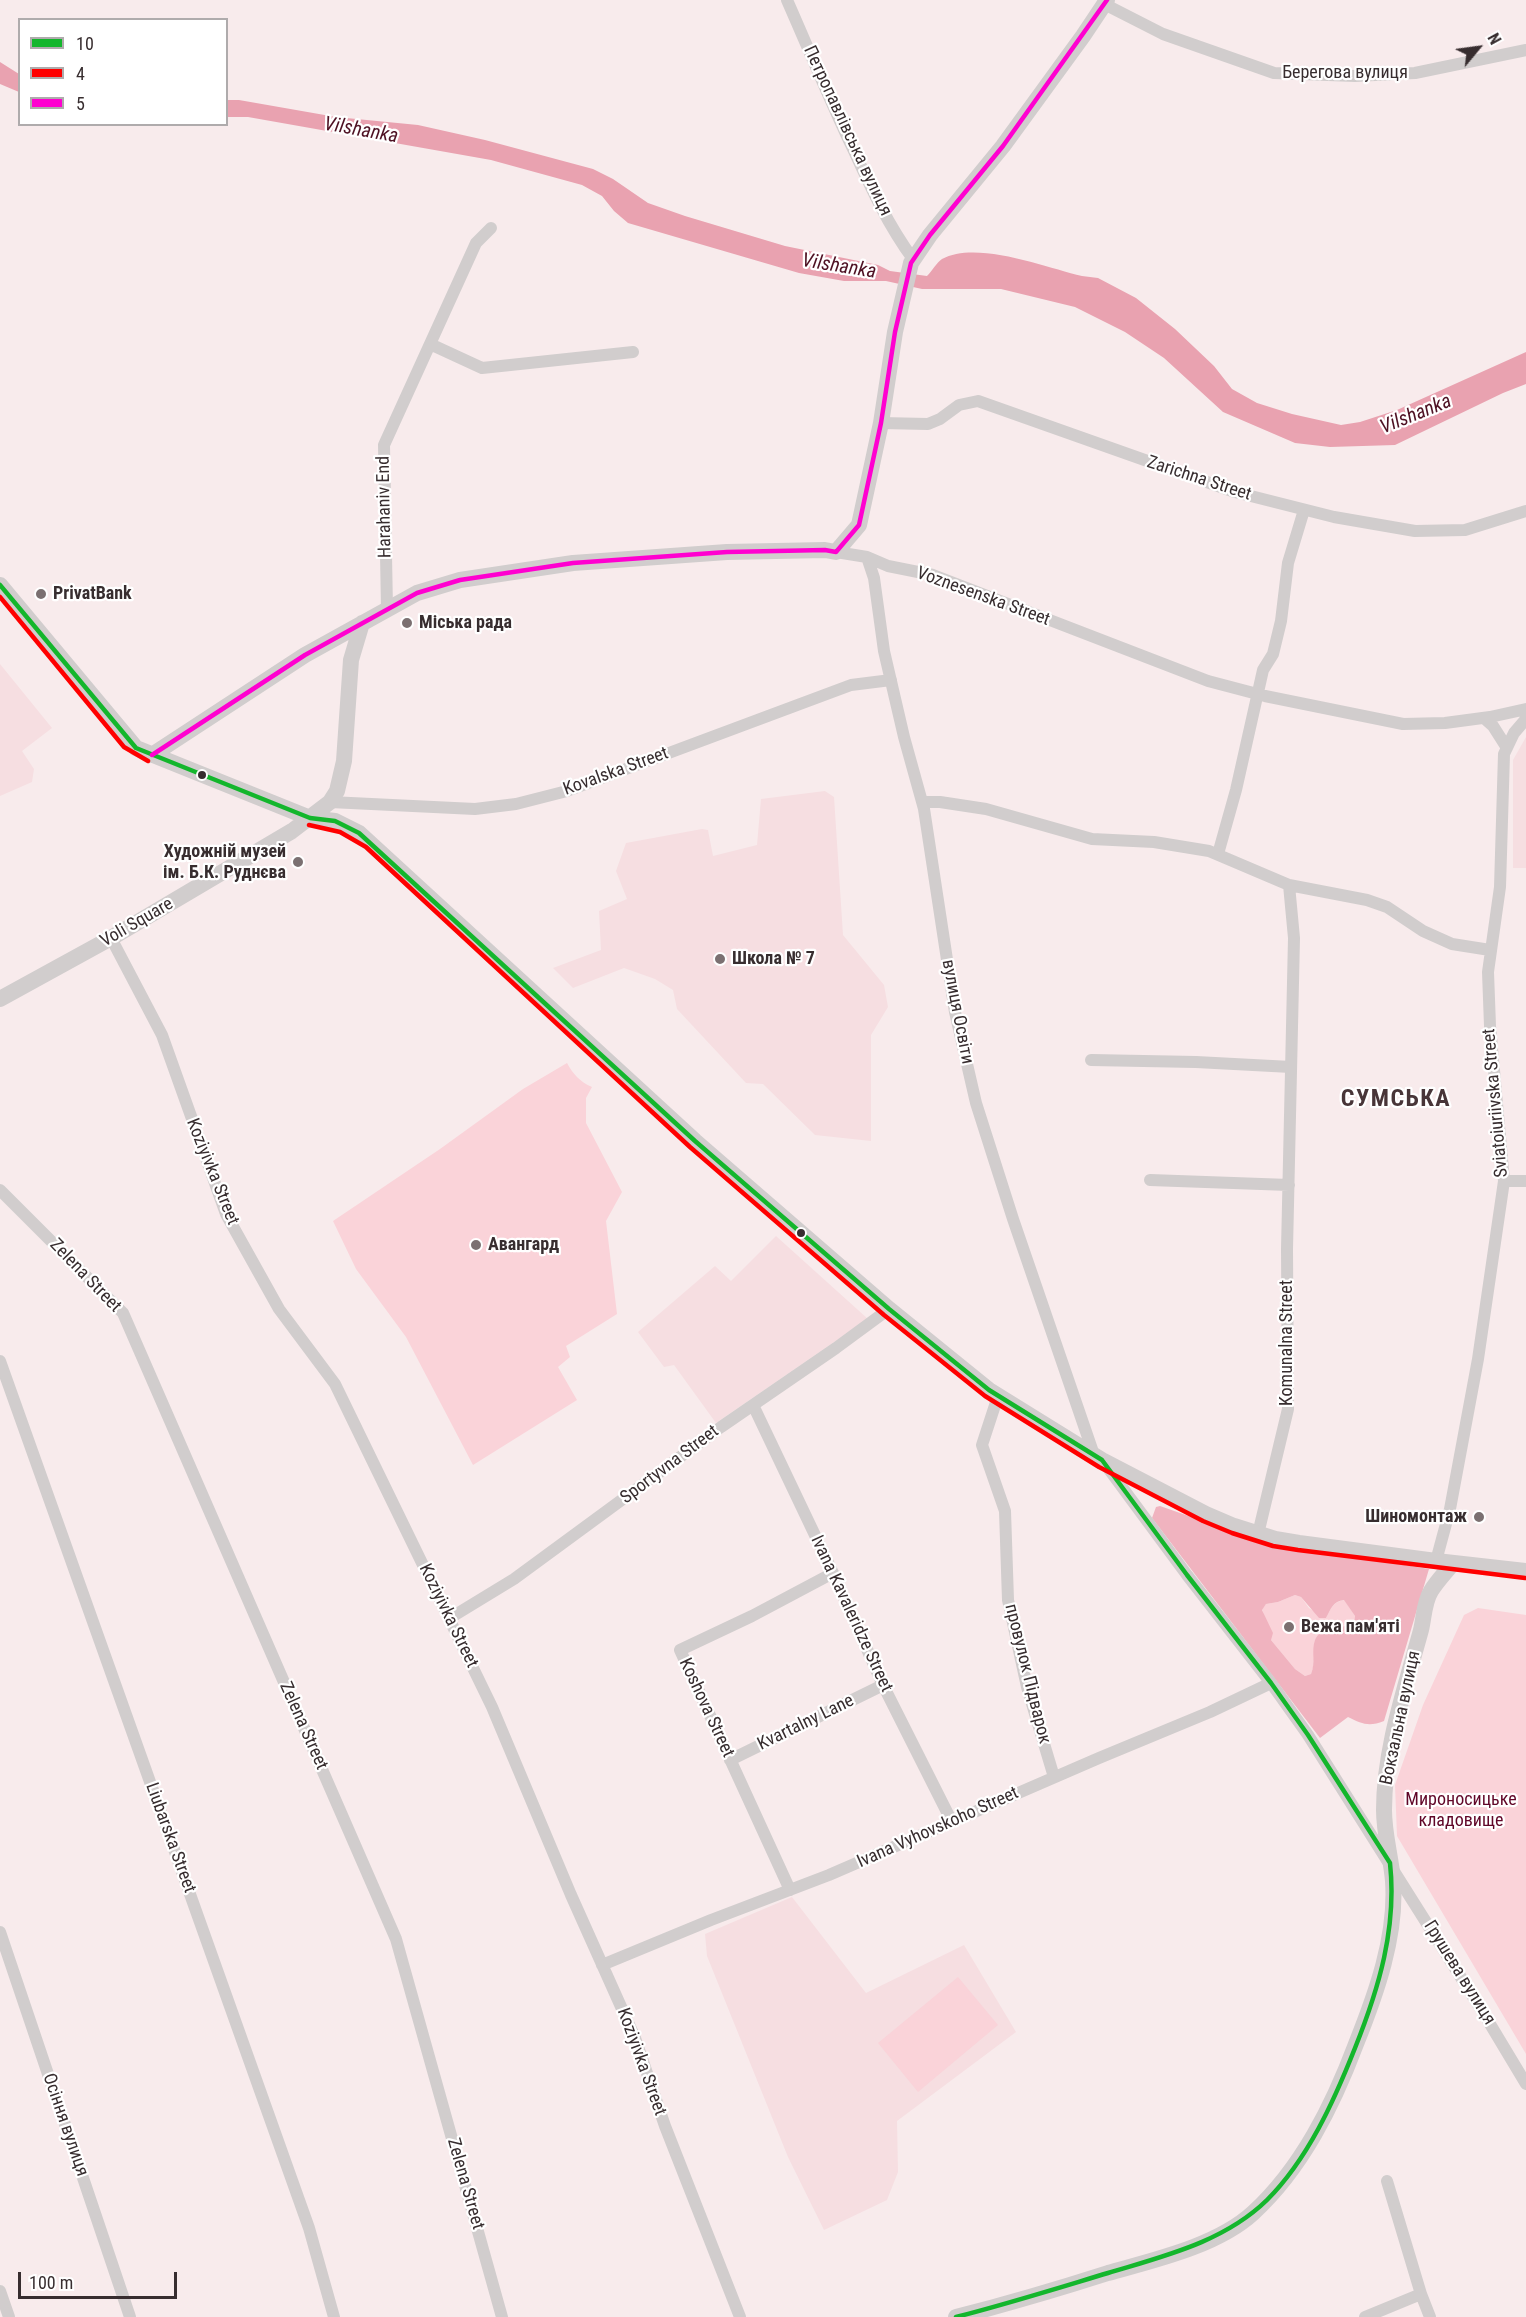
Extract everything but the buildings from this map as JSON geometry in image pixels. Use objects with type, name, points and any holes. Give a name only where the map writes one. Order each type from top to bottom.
[{"type":"main road","points":[[836,552],[859,525],[881,423],[902,301],[912,261],[1010,137],[1106,2]]},
{"type":"main road","name":"Voznesenska Street","points":[[152,755],[305,655],[417,593],[460,580],[562,565],[653,556],[727,552],[836,552]]},
{"type":"main road","points":[[0,585],[130,742],[152,755],[310,818],[335,821],[371,841],[695,1141],[889,1309],[998,1396],[1098,1458],[1206,1514],[1258,1534],[1299,1543],[1526,1571]]},
{"type":"main road","points":[[330,802],[337,791],[344,761],[351,660],[362,623]]},
{"type":"main road","name":"Voli Square","points":[[0,999],[111,938],[292,831],[330,802]]},
{"type":"main road","name":"Вокзальна вулиця","points":[[956,2317],[1144,2263],[1200,2243],[1238,2224],[1252,2214],[1306,2148],[1323,2119],[1367,2018],[1389,1936],[1393,1881],[1384,1811],[1393,1739],[1430,1593],[1444,1562]]},
{"type":"street","name":"Петропавлівська вулиця","points":[[787,0],[824,87],[879,204],[912,261]]},
{"type":"street","name":"Берегова вулиця","points":[[1106,2],[1163,34],[1274,73],[1355,76],[1415,73],[1526,50]]},
{"type":"street","name":"Harahaniv End","points":[[387,609],[384,445],[476,243],[491,228]]},
{"type":"street","points":[[430,344],[482,368],[633,352]]},
{"type":"street","name":"Zarichna Street","points":[[881,423],[928,424],[940,419],[959,405],[978,401],[1235,492],[1334,517],[1415,531],[1465,530],[1526,511]]},
{"type":"street","points":[[1218,854],[1236,790],[1263,670],[1274,654],[1281,621],[1288,563],[1304,510]]},
{"type":"street","name":"Voznesenska Street","points":[[836,552],[867,557],[888,566],[933,575],[1208,681],[1257,694],[1403,724],[1445,723],[1484,718],[1526,708]]},
{"type":"street","name":"вулиця Освіти","points":[[867,557],[874,579],[884,651],[922,802],[956,1012],[976,1103],[1017,1231],[1098,1458],[1271,1683]]},
{"type":"street","name":"Kovalska Street","points":[[330,802],[475,809],[516,804],[567,791],[851,685],[891,680]]},
{"type":"street","points":[[1484,718],[1493,726],[1507,748]]},
{"type":"street","name":"Sviatoiuriivska Street","points":[[1444,1562],[1450,1509],[1478,1359],[1504,1181],[1490,1026],[1488,972],[1500,887],[1504,754],[1514,733],[1526,719]]},
{"type":"street","points":[[922,802],[940,802],[986,809],[1092,838],[1154,842],[1209,851],[1289,885],[1367,900],[1387,907],[1422,931],[1452,944],[1490,950]]},
{"type":"street","name":"Komunalna Street","points":[[1258,1534],[1288,1409],[1287,1249],[1294,938],[1289,885]]},
{"type":"street","name":"Koziyivka Street","points":[[111,938],[162,1035],[226,1214],[279,1309],[335,1384],[492,1707],[635,2038],[665,2126],[740,2317]]},
{"type":"street","points":[[1091,1060],[1291,1067]]},
{"type":"street","points":[[1150,1180],[1289,1185]]},
{"type":"street","points":[[1504,1181],[1526,1181]]},
{"type":"street","name":"Zelena Street","points":[[0,1190],[123,1313],[396,1939],[502,2317]]},
{"type":"street","name":"Sportyvna Street","points":[[450,1618],[514,1579],[889,1309]]},
{"type":"street","name":"Liubarska Street","points":[[0,1361],[305,2216],[334,2317]]},
{"type":"street","name":"провулок Підварок","points":[[998,1396],[982,1446],[1005,1511],[1008,1600],[1027,1687],[1054,1777]]},
{"type":"street","name":"Ivana Kavaleridze Street","points":[[753,1405],[833,1573],[883,1685],[952,1822]]},
{"type":"street","name":"Koshova Street","points":[[790,1890],[680,1650],[752,1616],[833,1573]]},
{"type":"street","name":"Ivana Vyhovskoho Street","points":[[602,1965],[952,1822],[1210,1712],[1271,1683]]},
{"type":"street","name":"Грушева вулиця","points":[[1271,1683],[1308,1735],[1390,1863],[1526,2084]]},
{"type":"street","name":"Kvartalny Lane","points":[[730,1761],[883,1685]]},
{"type":"street","name":"Осіння вулиця","points":[[0,1932],[130,2317]]},
{"type":"street","points":[[1387,2181],[1430,2317]]},
{"type":"street","points":[[0,2291],[9,2317]]},
{"type":"street","points":[[1365,2317],[1421,2294]]},
{"type":"shaded area","points":[[0,664],[52,728],[22,751],[34,769],[32,782],[0,796]]},
{"type":"shaded area","points":[[1526,737],[1526,868],[1513,868],[1513,760]]},
{"type":"shaded area","name":"Школа № 7","points":[[825,791],[834,797],[843,935],[884,985],[888,1007],[871,1035],[871,1141],[815,1135],[763,1084],[746,1083],[677,1009],[673,990],[655,979],[624,968],[573,988],[553,968],[601,950],[599,911],[627,899],[616,871],[626,843],[702,829],[708,830],[713,856],[757,845],[761,799]]},
{"type":"shaded area","points":[[776,1236],[868,1319],[716,1423],[674,1365],[664,1367],[638,1332],[715,1266],[731,1281]]},
{"type":"shaded area","points":[[1160,1506],[1263,1542],[1429,1569],[1384,1721],[1366,1724],[1348,1717],[1320,1738],[1152,1518],[1156,1507]],"holes":[[[1295,1595],[1301,1597],[1319,1618],[1326,1618],[1335,1604],[1344,1600],[1355,1616],[1354,1622],[1318,1635],[1314,1644],[1311,1674],[1305,1676],[1295,1669],[1271,1640],[1273,1633],[1262,1610],[1266,1604]]]},
{"type":"shaded area","points":[[792,1897],[866,1993],[964,1945],[1016,2032],[897,2121],[898,2172],[887,2200],[824,2230],[788,2157],[707,1956],[705,1934]]},
{"type":"green space","name":"Авангард","points":[[567,1063],[577,1077],[592,1087],[586,1098],[586,1123],[622,1192],[606,1221],[617,1314],[566,1346],[570,1357],[558,1367],[577,1400],[473,1465],[406,1337],[356,1269],[333,1221],[440,1149],[523,1089]]},
{"type":"green space","points":[[1295,1595],[1301,1597],[1309,1608],[1326,1618],[1335,1604],[1345,1600],[1355,1616],[1350,1626],[1336,1627],[1315,1640],[1313,1668],[1311,1674],[1305,1676],[1295,1669],[1271,1640],[1262,1609],[1266,1604]]},
{"type":"green space","name":"Мироносицьке кладовище","points":[[1478,1608],[1526,1615],[1526,2054],[1397,1836],[1395,1785],[1423,1705],[1464,1615]]},
{"type":"green space","points":[[958,1977],[998,2025],[918,2092],[878,2043]]},
{"type":"water","points":[[0,62],[18,73],[18,92],[0,84]]},
{"type":"water","name":"Vilshanka","points":[[228,100],[336,117],[418,125],[485,140],[593,169],[613,179],[648,203],[685,216],[785,246],[878,265],[890,271],[927,276],[942,259],[973,252],[1011,257],[1082,276],[1098,278],[1136,298],[1175,329],[1214,366],[1232,389],[1257,403],[1341,425],[1360,422],[1397,410],[1526,352],[1526,384],[1395,445],[1330,447],[1295,443],[1223,412],[1164,358],[1125,332],[1075,307],[1001,289],[922,289],[886,281],[844,281],[799,273],[628,223],[602,196],[582,185],[491,160],[248,117],[228,117]]},
{"type":"transit line","name":"5","points":[[152,755],[305,655],[417,593],[460,580],[573,563],[727,552],[825,550],[836,552],[859,525],[881,423],[895,332],[911,263],[930,235],[1003,146],[1107,0]]},
{"type":"transit line","name":"10","points":[[0,585],[136,748],[310,818],[335,821],[359,833],[695,1141],[889,1309],[989,1390],[1102,1460],[1271,1683],[1308,1735],[1390,1863],[1391,1911],[1388,1934],[1372,2003],[1364,2025],[1319,2128],[1295,2166],[1267,2200],[1232,2227],[1192,2246],[956,2317]]},
{"type":"transit line","name":"4","points":[[0,597],[124,747],[148,761]]},
{"type":"transit line","name":"4","points":[[309,825],[340,832],[366,847],[690,1147],[884,1315],[985,1396],[1099,1467],[1203,1521],[1273,1546],[1525,1578]]},
{"type":"place","name":"PrivatBank","points":[[41,594]]},
{"type":"place","name":"Міська рада","points":[[407,623]]},
{"type":"place","name":"Художній музей ім. Б.К. Руднєва","points":[[298,862]]},
{"type":"place","name":"Школа № 7","points":[[720,959]]},
{"type":"place","name":"Авангард","points":[[476,1245]]},
{"type":"place","name":"Шиномонтаж","points":[[1479,1517]]},
{"type":"place","name":"Вежа пам'яті","points":[[1289,1627]]},
{"type":"district","name":"СУМСЬКА","points":[[1396,1100]]}]
